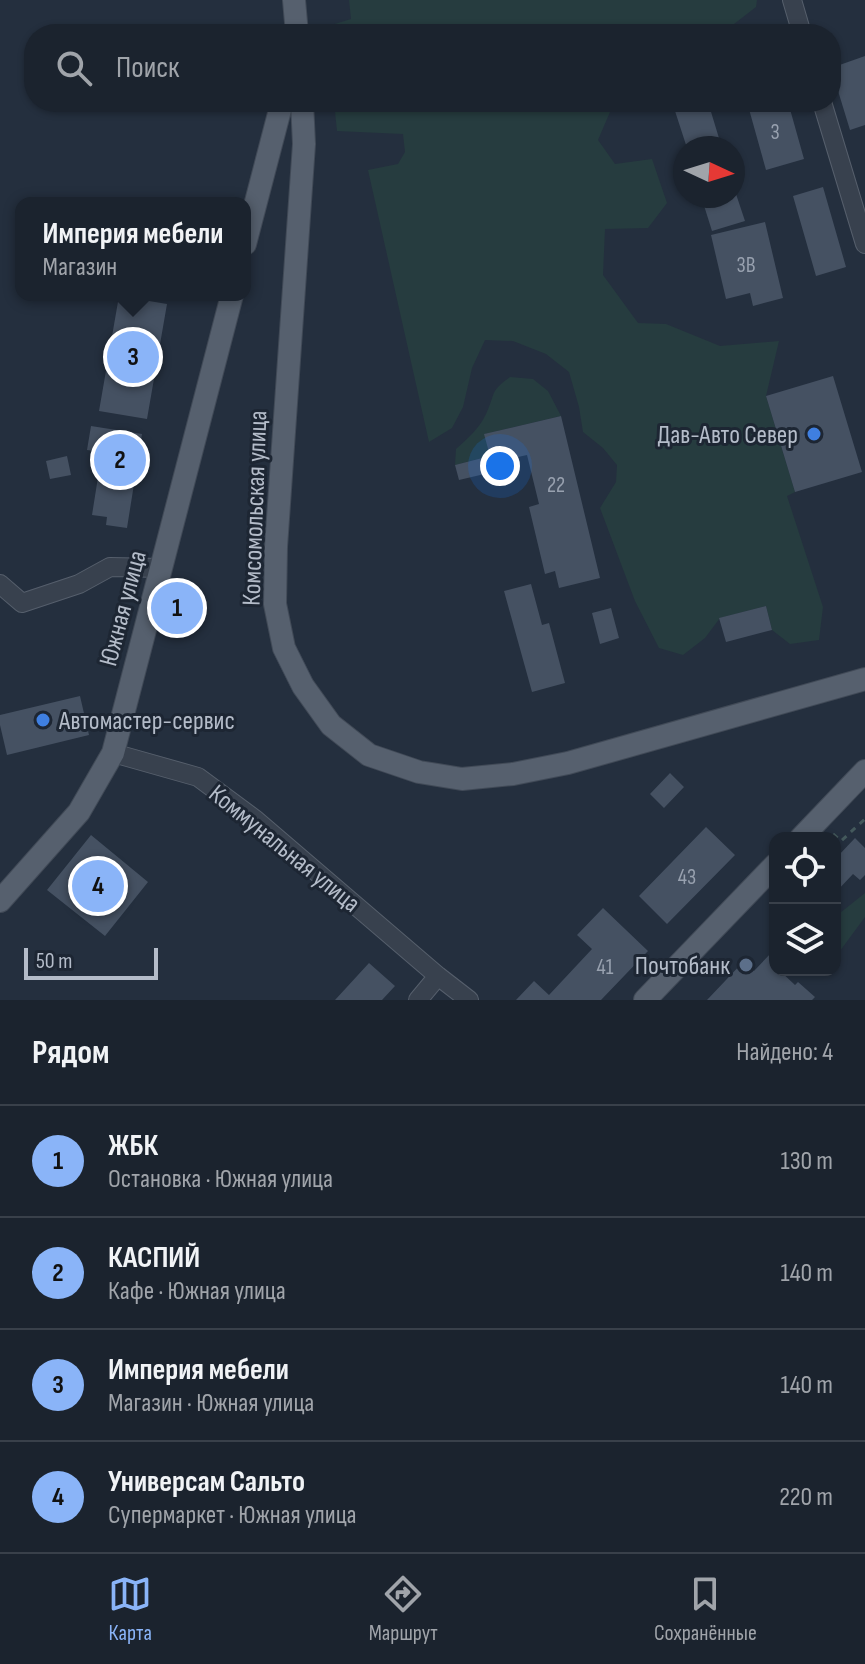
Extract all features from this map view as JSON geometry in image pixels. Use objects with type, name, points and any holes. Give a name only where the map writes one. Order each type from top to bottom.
[{"type":"main road","points":[[294,0],[296,24]]},
{"type":"main road","points":[[251,221],[279,112]]},
{"type":"main road","name":"Комсомольская улица","points":[[302,112],[304,144],[276,547],[275,604],[284,648],[303,686],[331,725],[369,755],[419,772],[462,779],[513,774],[568,763],[865,679]]},
{"type":"main road","name":"Южная улица","points":[[0,901],[79,812],[113,753],[230,301]]},
{"type":"main road","points":[[807,832],[865,771]]},
{"type":"main road","points":[[645,1000],[769,871]]},
{"type":"street","points":[[792,0],[799,24]]},
{"type":"street","points":[[825,112],[865,244]]},
{"type":"street","points":[[0,584],[22,603],[79,584],[110,567],[161,568]]},
{"type":"street","name":"Коммунальная улица","points":[[113,753],[198,777],[256,820],[469,1000]]},
{"type":"street","points":[[418,1000],[438,976]]},
{"type":"path","points":[[827,827],[841,841],[865,819]]},
{"type":"green space","points":[[349,0],[757,0],[756,7],[734,24],[335,24],[351,19]]},
{"type":"green space","points":[[335,112],[610,112],[598,140],[615,164],[652,159],[667,203],[648,228],[605,229],[603,275],[638,323],[666,324],[720,346],[779,341],[766,396],[795,492],[787,496],[823,607],[819,640],[790,644],[772,630],[766,606],[720,618],[705,638],[683,655],[659,648],[635,601],[600,508],[616,482],[617,465],[603,448],[583,432],[569,372],[546,354],[513,341],[485,340],[472,368],[463,407],[452,428],[429,442],[368,170],[398,164],[405,152],[403,134],[337,131]]},
{"type":"green space","points":[[510,377],[533,379],[548,391],[561,416],[485,434],[490,456],[455,465],[456,449],[480,424],[496,390]]},
{"type":"green space","points":[[865,893],[865,917],[841,950],[841,912]]},
{"type":"building","points":[[865,56],[865,125],[850,130],[841,101],[841,64]]},
{"type":"building","points":[[675,112],[711,112],[718,136],[683,136]]},
{"type":"building","points":[[750,112],[791,112],[804,159],[766,170]]},
{"type":"building","points":[[823,187],[846,267],[816,276],[793,196]]},
{"type":"building","points":[[705,208],[741,208],[745,221],[712,231]]},
{"type":"building","points":[[765,222],[783,298],[753,306],[750,293],[726,299],[711,235]]},
{"type":"building","points":[[118,301],[167,304],[147,419],[99,411]]},
{"type":"building","name":"Дав-Авто Север","points":[[833,376],[862,472],[795,492],[766,396]]},
{"type":"building","points":[[561,416],[600,578],[559,588],[555,571],[545,574],[529,507],[539,504],[527,455],[491,463],[493,472],[459,480],[455,465],[490,456],[484,434]]},
{"type":"building","points":[[91,426],[142,434],[127,528],[106,525],[107,517],[92,515],[102,452],[87,450]]},
{"type":"building","points":[[67,456],[71,475],[50,479],[46,461]]},
{"type":"building","points":[[531,584],[542,625],[549,623],[565,683],[532,692],[504,591]]},
{"type":"building","points":[[766,606],[772,630],[726,642],[719,618]]},
{"type":"building","points":[[611,608],[619,638],[600,644],[592,613]]},
{"type":"building","name":"Автомастер-сервис","points":[[80,696],[89,735],[7,755],[0,715]]},
{"type":"building","points":[[670,773],[684,787],[664,808],[650,794]]},
{"type":"building","points":[[706,827],[735,855],[667,924],[639,896]]},
{"type":"building","points":[[91,835],[148,882],[105,936],[47,890]]},
{"type":"building","points":[[855,838],[865,848],[865,875],[860,880],[853,874],[841,887],[841,853]]},
{"type":"building","points":[[603,908],[648,951],[601,1000],[516,1000],[534,981],[549,995],[592,949],[577,935]]},
{"type":"building","points":[[769,955],[769,976],[785,976],[815,997],[812,1000],[707,1000],[744,961],[754,971]]},
{"type":"building","points":[[369,963],[395,986],[382,1000],[335,1000]]},
{"type":"place","name":"Империя мебели","points":[[133,357]]},
{"type":"place","name":"Дав-Авто Север","points":[[814,434]]},
{"type":"place","name":"КАСПИЙ","points":[[120,460]]},
{"type":"place","name":"ЖБК","points":[[177,608]]},
{"type":"place","name":"Автомастер-сервис","points":[[43,720]]},
{"type":"place","name":"Универсам Сальто","points":[[98,886]]},
{"type":"place","name":"Почтобанк","points":[[746,965]]}]
